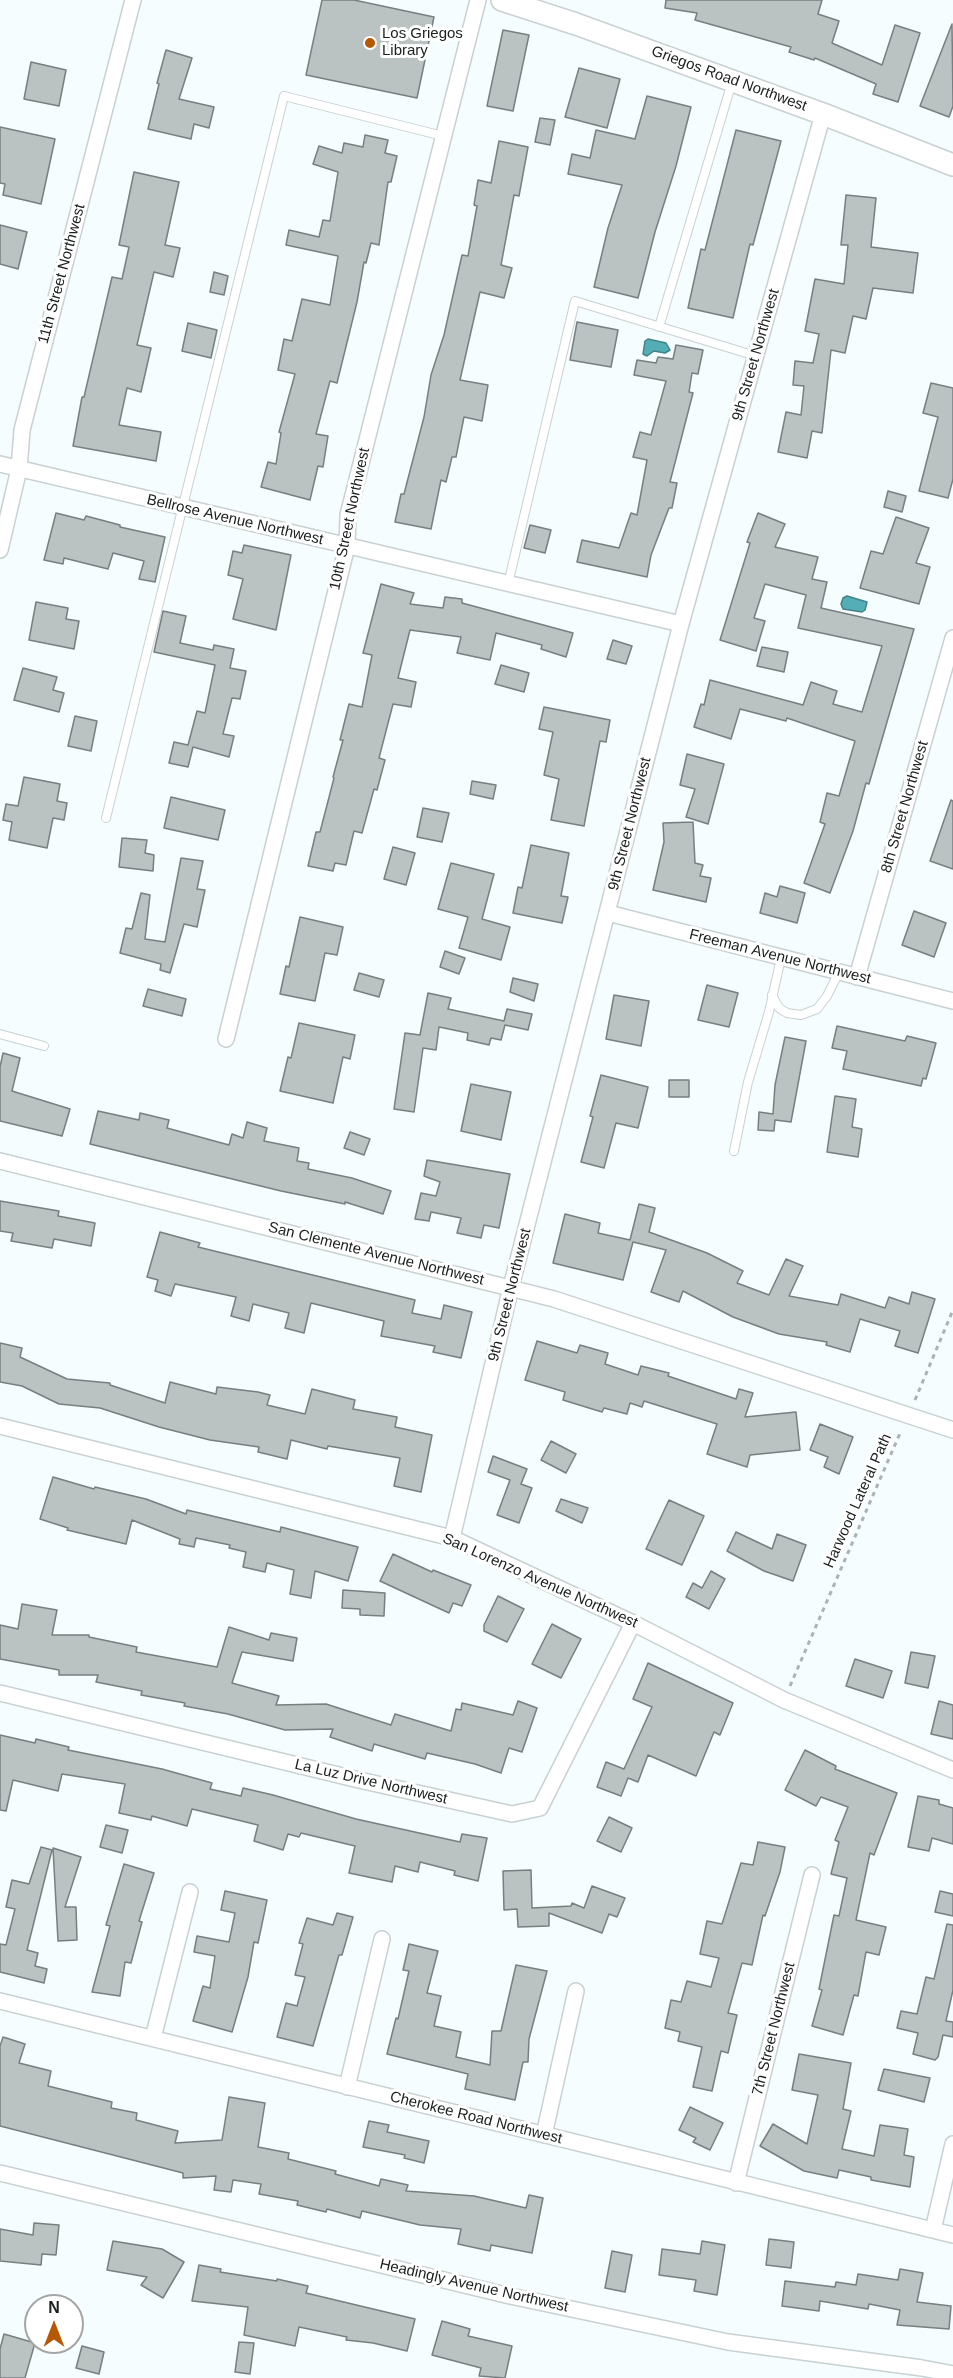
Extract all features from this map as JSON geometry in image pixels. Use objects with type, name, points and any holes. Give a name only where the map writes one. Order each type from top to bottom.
[{"type":"main road","name":"Griegos Road Northwest","points":[[502,0],[823,114],[953,165]]},
{"type":"street","name":"11th Street Northwest","points":[[0,550],[19,469],[22,430],[134,0]]},
{"type":"street","name":"10th Street Northwest","points":[[226,1039],[347,546],[348,515],[478,0]]},
{"type":"street","name":"9th Street Northwest","points":[[452,1538],[511,1287],[681,624],[823,114]]},
{"type":"street","name":"Bellrose Avenue Northwest","points":[[0,464],[681,624]]},
{"type":"street","name":"8th Street Northwest","points":[[857,977],[953,638]]},
{"type":"street","name":"Freeman Avenue Northwest","points":[[608,913],[953,1001]]},
{"type":"street","name":"San Clemente Avenue Northwest","points":[[0,1161],[554,1299],[953,1430]]},
{"type":"street","name":"San Lorenzo Avenue Northwest","points":[[0,1426],[452,1538],[633,1623],[784,1700],[953,1770]]},
{"type":"street","name":"La Luz Drive Northwest","points":[[0,1693],[348,1778],[512,1814],[540,1808],[633,1623]]},
{"type":"street","name":"7th Street Northwest","points":[[736,2183],[813,1875]]},
{"type":"street","points":[[153,2038],[190,1892]]},
{"type":"street","points":[[347,2087],[382,1940]]},
{"type":"street","points":[[544,2135],[576,1991]]},
{"type":"street","name":"Cherokee Road Northwest","points":[[0,2001],[953,2235]]},
{"type":"street","points":[[933,2230],[953,2144]]},
{"type":"street","name":"Headingly Avenue Northwest","points":[[0,2173],[510,2296],[716,2340],[953,2374]]},
{"type":"lane","points":[[659,327],[732,81]]},
{"type":"lane","points":[[106,818],[284,96],[443,136]]},
{"type":"lane","points":[[508,584],[575,301],[756,356]]},
{"type":"lane","points":[[734,1151],[748,1082],[781,958]]},
{"type":"lane","points":[[772,996],[779,1008],[787,1013],[801,1015],[817,1009],[827,996],[839,972]]},
{"type":"lane","points":[[0,1034],[44,1046]]},
{"type":"path","name":"Harwood Lateral Path","points":[[784,1700],[953,1310]]},
{"type":"water","points":[[648,339],[666,343],[670,350],[665,353],[654,351],[647,356],[643,354],[645,341]]},
{"type":"water","points":[[847,596],[867,602],[865,610],[862,612],[843,609],[841,604],[843,598]]},
{"type":"building","points":[[322,0],[354,0],[434,17],[417,98],[306,75]]},
{"type":"building","points":[[666,0],[822,0],[818,14],[839,21],[832,43],[882,65],[895,25],[920,33],[898,102],[873,94],[876,84],[815,58],[814,60],[789,52],[791,47],[695,20],[697,13],[665,8]]},
{"type":"building","points":[[952,24],[953,106],[949,117],[920,106]]},
{"type":"building","points":[[503,30],[529,35],[513,111],[487,106]]},
{"type":"building","points":[[166,50],[192,58],[179,99],[214,107],[209,128],[194,124],[191,139],[148,129]]},
{"type":"building","points":[[31,62],[66,70],[59,106],[24,99]]},
{"type":"building","points":[[579,68],[620,79],[607,128],[565,117]]},
{"type":"building","points":[[647,96],[691,107],[638,298],[594,287],[608,228],[622,185],[568,174],[572,154],[590,158],[596,130],[635,139]]},
{"type":"building","points":[[540,118],[555,120],[550,145],[535,142]]},
{"type":"building","points":[[0,127],[55,139],[41,204],[3,195],[5,184],[0,183]]},
{"type":"building","points":[[736,130],[781,141],[753,245],[750,244],[733,318],[688,308],[701,249],[705,250]]},
{"type":"building","points":[[365,135],[388,140],[385,153],[397,156],[391,182],[388,182],[379,245],[371,243],[366,263],[364,262],[357,302],[337,383],[330,381],[316,434],[328,436],[323,467],[318,466],[310,500],[261,487],[268,462],[276,464],[281,433],[279,432],[295,374],[278,370],[284,339],[292,341],[302,299],[330,305],[338,256],[286,245],[289,230],[319,237],[323,220],[330,221],[338,172],[313,164],[319,146],[342,153],[344,143],[363,147]]},
{"type":"building","points":[[499,141],[528,147],[519,196],[514,195],[501,265],[512,268],[504,298],[480,292],[460,380],[488,385],[482,421],[464,417],[456,457],[452,457],[446,482],[441,480],[431,529],[395,522],[424,417],[431,375],[444,335],[462,255],[468,256],[477,206],[474,205],[478,180],[491,183]]},
{"type":"building","points":[[134,172],[179,182],[165,245],[180,248],[173,277],[154,272],[137,345],[151,348],[141,392],[127,388],[119,425],[161,432],[156,461],[73,446],[82,397],[84,397],[112,277],[122,279],[129,247],[119,245]]},
{"type":"building","points":[[846,195],[876,198],[871,247],[918,253],[913,293],[873,288],[866,319],[853,316],[845,353],[831,350],[822,433],[812,431],[807,458],[778,452],[786,412],[801,415],[804,386],[793,385],[795,361],[813,363],[819,334],[805,331],[815,279],[844,284],[848,245],[841,245]]},
{"type":"building","points":[[0,225],[27,232],[18,269],[0,264]]},
{"type":"building","points":[[214,272],[228,276],[224,295],[210,292]]},
{"type":"building","points":[[577,322],[618,330],[611,367],[570,360]]},
{"type":"building","points":[[188,323],[217,330],[211,358],[182,351]]},
{"type":"building","points":[[676,345],[703,350],[698,374],[692,373],[689,392],[693,393],[670,482],[677,483],[672,508],[669,508],[651,555],[647,577],[577,562],[582,540],[619,548],[631,513],[637,515],[647,460],[633,457],[640,432],[651,435],[666,381],[634,375],[637,360],[656,363],[658,357],[673,359]]},
{"type":"building","points":[[931,383],[953,388],[953,479],[948,498],[919,491],[938,417],[923,413]]},
{"type":"building","points":[[888,491],[906,496],[902,512],[884,507]]},
{"type":"building","points":[[56,513],[84,520],[86,516],[120,525],[120,527],[165,537],[155,582],[139,579],[144,561],[113,553],[108,569],[64,558],[63,564],[44,560]]},
{"type":"building","points":[[758,513],[785,524],[775,547],[818,557],[812,579],[827,582],[821,608],[914,629],[869,784],[866,783],[853,831],[830,893],[804,883],[825,824],[820,822],[827,793],[839,796],[855,741],[787,718],[786,721],[740,709],[731,739],[694,727],[701,704],[704,705],[710,680],[803,705],[811,682],[837,691],[833,704],[862,712],[882,646],[798,628],[806,595],[765,584],[754,618],[765,621],[756,651],[720,640],[750,543],[747,542]]},
{"type":"building","points":[[896,517],[929,528],[916,563],[930,567],[919,604],[860,588],[871,551],[883,554]]},
{"type":"building","points":[[530,525],[551,530],[545,553],[524,548]]},
{"type":"building","points":[[244,545],[291,555],[276,630],[233,619],[243,579],[228,575],[233,551],[242,553]]},
{"type":"building","points":[[381,584],[414,593],[410,604],[443,608],[445,597],[462,599],[462,603],[573,633],[566,657],[541,649],[542,645],[496,633],[490,660],[457,653],[461,637],[410,630],[398,678],[416,682],[411,707],[393,704],[379,758],[385,760],[362,833],[354,831],[346,865],[335,863],[333,871],[308,866],[316,832],[320,832],[334,778],[349,704],[362,707],[372,655],[363,653]]},
{"type":"building","points":[[36,602],[68,608],[66,619],[79,621],[74,649],[29,640]]},
{"type":"building","points":[[163,611],[186,616],[180,643],[213,650],[214,645],[234,649],[230,668],[246,671],[240,699],[232,698],[223,734],[234,736],[229,757],[193,747],[188,767],[169,763],[174,742],[188,745],[197,711],[205,713],[215,665],[154,652]]},
{"type":"building","points":[[613,640],[632,646],[626,664],[607,659]]},
{"type":"building","points":[[762,647],[788,652],[784,672],[757,666]]},
{"type":"building","points":[[501,665],[529,673],[524,692],[495,684]]},
{"type":"building","points":[[23,668],[57,677],[53,690],[64,693],[59,712],[14,700]]},
{"type":"building","points":[[544,707],[610,720],[606,742],[600,741],[584,826],[551,820],[559,779],[544,775],[553,732],[539,729]]},
{"type":"building","points":[[75,716],[97,721],[91,751],[68,746]]},
{"type":"building","points":[[687,754],[724,764],[708,824],[686,817],[695,789],[680,785]]},
{"type":"building","points":[[24,777],[60,784],[57,801],[67,803],[64,820],[53,818],[47,848],[9,840],[12,822],[3,820],[6,804],[18,806]]},
{"type":"building","points":[[472,781],[496,785],[493,799],[470,794]]},
{"type":"building","points":[[171,797],[225,810],[218,840],[164,828]]},
{"type":"building","points":[[951,800],[953,801],[953,869],[930,861]]},
{"type":"building","points":[[423,808],[449,813],[442,842],[417,837]]},
{"type":"building","points":[[693,822],[695,863],[703,865],[700,876],[711,878],[706,902],[653,890],[664,842],[663,823]]},
{"type":"building","points":[[122,838],[147,840],[145,853],[154,855],[153,871],[119,867]]},
{"type":"building","points":[[531,845],[569,853],[561,896],[568,897],[562,923],[513,913],[518,887],[522,888]]},
{"type":"building","points":[[393,847],[415,853],[406,885],[384,879]]},
{"type":"building","points":[[181,858],[203,861],[197,889],[205,890],[197,927],[184,924],[170,973],[160,970],[161,964],[120,953],[126,928],[132,929],[141,893],[150,895],[145,939],[165,942]]},
{"type":"building","points":[[451,863],[494,874],[482,919],[510,927],[501,960],[459,948],[468,917],[438,909]]},
{"type":"building","points":[[780,886],[805,893],[797,923],[760,913],[765,893],[777,897]]},
{"type":"building","points":[[914,911],[946,923],[934,957],[902,945]]},
{"type":"building","points":[[300,917],[343,927],[337,955],[325,953],[315,1001],[280,994],[286,966],[289,967]]},
{"type":"building","points":[[445,951],[465,958],[459,974],[440,967]]},
{"type":"building","points":[[359,973],[384,980],[379,997],[354,990]]},
{"type":"building","points":[[513,978],[538,984],[534,1001],[510,992]]},
{"type":"building","points":[[707,985],[738,993],[729,1027],[698,1020]]},
{"type":"building","points":[[148,989],[186,999],[182,1016],[143,1006]]},
{"type":"building","points":[[428,993],[451,998],[448,1009],[504,1021],[507,1009],[532,1014],[528,1030],[505,1025],[501,1040],[491,1038],[489,1045],[467,1040],[468,1033],[439,1027],[436,1050],[423,1048],[414,1112],[394,1109],[405,1033],[420,1035]]},
{"type":"building","points":[[614,995],[649,1001],[641,1046],[606,1039]]},
{"type":"building","points":[[299,1023],[355,1035],[350,1059],[343,1057],[333,1103],[280,1091]]},
{"type":"building","points":[[837,1026],[905,1041],[907,1036],[936,1043],[926,1079],[923,1078],[921,1086],[843,1069],[847,1051],[832,1048]]},
{"type":"building","points":[[785,1037],[806,1041],[791,1122],[775,1120],[774,1131],[758,1130],[759,1112],[773,1114],[775,1085]]},
{"type":"building","points":[[3,1053],[20,1058],[12,1091],[70,1109],[62,1136],[0,1121],[0,1067]]},
{"type":"building","points":[[601,1075],[648,1087],[638,1128],[616,1123],[604,1168],[581,1162]]},
{"type":"building","points":[[669,1080],[689,1080],[689,1097],[669,1097]]},
{"type":"building","points":[[471,1084],[511,1092],[501,1140],[461,1131]]},
{"type":"building","points":[[835,1096],[856,1099],[852,1127],[862,1129],[858,1157],[827,1152]]},
{"type":"building","points":[[98,1111],[139,1120],[140,1113],[169,1120],[167,1128],[229,1145],[232,1134],[243,1138],[247,1122],[267,1128],[264,1141],[299,1148],[297,1161],[309,1163],[308,1169],[352,1178],[391,1191],[383,1214],[345,1202],[345,1204],[281,1191],[90,1144]]},
{"type":"building","points":[[350,1132],[370,1139],[364,1155],[344,1148]]},
{"type":"building","points":[[427,1160],[510,1174],[499,1228],[484,1225],[481,1238],[457,1233],[461,1218],[431,1212],[429,1221],[415,1219],[421,1193],[436,1196],[440,1182],[424,1176]]},
{"type":"building","points":[[0,1201],[59,1211],[58,1216],[95,1223],[91,1246],[54,1239],[52,1248],[11,1241],[13,1233],[0,1231]]},
{"type":"building","points":[[639,1204],[655,1208],[649,1232],[707,1253],[743,1271],[737,1283],[769,1295],[786,1259],[803,1266],[789,1296],[838,1305],[841,1294],[885,1308],[889,1297],[909,1304],[912,1292],[935,1299],[918,1353],[895,1346],[900,1331],[860,1319],[850,1352],[826,1345],[827,1342],[779,1334],[733,1317],[683,1291],[679,1302],[651,1292],[666,1250],[633,1242],[623,1280],[553,1263],[565,1214],[600,1223],[598,1233],[630,1240]]},
{"type":"building","points":[[160,1232],[200,1243],[198,1247],[415,1300],[412,1313],[441,1319],[444,1305],[472,1312],[461,1358],[433,1352],[435,1346],[381,1336],[384,1321],[311,1303],[304,1333],[285,1328],[289,1313],[253,1304],[249,1321],[231,1316],[236,1297],[175,1284],[171,1296],[155,1291],[158,1280],[147,1277]]},
{"type":"building","points":[[537,1341],[577,1353],[580,1345],[608,1353],[605,1364],[638,1375],[641,1366],[669,1373],[668,1376],[736,1399],[739,1389],[753,1393],[745,1417],[796,1412],[800,1450],[750,1455],[747,1467],[707,1454],[717,1424],[644,1401],[642,1407],[630,1403],[627,1414],[604,1408],[602,1412],[563,1400],[565,1392],[525,1380]]},
{"type":"building","points":[[0,1343],[22,1348],[20,1357],[67,1379],[110,1383],[110,1385],[165,1403],[170,1382],[216,1394],[217,1387],[258,1392],[270,1395],[267,1405],[305,1414],[312,1389],[355,1400],[353,1409],[397,1417],[395,1427],[432,1435],[421,1492],[394,1486],[400,1458],[328,1446],[327,1449],[291,1440],[287,1459],[258,1452],[259,1447],[210,1440],[100,1408],[59,1404],[22,1386],[0,1382]]},
{"type":"building","points":[[820,1424],[853,1437],[839,1474],[824,1467],[828,1457],[810,1450]]},
{"type":"building","points":[[551,1441],[576,1454],[566,1473],[541,1460]]},
{"type":"building","points":[[493,1456],[527,1469],[521,1484],[532,1488],[519,1523],[497,1515],[510,1480],[488,1472]]},
{"type":"building","points":[[53,1477],[94,1489],[95,1487],[146,1499],[186,1514],[187,1510],[280,1532],[281,1527],[358,1547],[348,1581],[315,1571],[311,1598],[290,1594],[294,1570],[267,1563],[265,1572],[243,1567],[246,1552],[229,1548],[230,1545],[196,1538],[194,1547],[179,1544],[180,1539],[132,1520],[126,1544],[67,1530],[68,1528],[40,1519]]},
{"type":"building","points":[[561,1499],[588,1508],[582,1523],[556,1511]]},
{"type":"building","points":[[669,1500],[704,1516],[682,1565],[646,1549]]},
{"type":"building","points":[[736,1532],[772,1549],[777,1534],[806,1545],[793,1581],[764,1571],[727,1551]]},
{"type":"building","points":[[393,1554],[432,1572],[433,1570],[471,1585],[462,1606],[453,1603],[449,1613],[380,1581]]},
{"type":"building","points":[[711,1571],[725,1579],[709,1609],[686,1597],[693,1583],[702,1588]]},
{"type":"building","points":[[343,1590],[385,1593],[384,1616],[360,1615],[360,1609],[342,1608]]},
{"type":"building","points":[[498,1596],[524,1609],[507,1642],[484,1631],[484,1625]]},
{"type":"building","points":[[22,1604],[57,1610],[52,1635],[89,1635],[89,1637],[137,1647],[136,1652],[217,1667],[229,1627],[269,1640],[271,1633],[297,1638],[293,1661],[242,1652],[232,1683],[279,1696],[276,1705],[326,1704],[391,1725],[395,1714],[451,1731],[456,1709],[461,1710],[462,1703],[513,1715],[518,1701],[537,1708],[522,1752],[509,1748],[501,1773],[475,1764],[427,1753],[425,1759],[374,1744],[372,1751],[330,1737],[333,1729],[285,1730],[228,1714],[184,1706],[185,1703],[141,1695],[142,1691],[96,1682],[98,1675],[59,1675],[59,1670],[0,1659],[0,1625],[18,1629]]},
{"type":"building","points":[[552,1624],[581,1639],[561,1678],[532,1664]]},
{"type":"building","points":[[911,1652],[935,1656],[928,1688],[905,1683]]},
{"type":"building","points":[[855,1659],[892,1671],[883,1698],[846,1686]]},
{"type":"building","points":[[648,1663],[733,1703],[720,1735],[714,1732],[696,1776],[648,1755],[638,1782],[628,1778],[621,1796],[597,1787],[606,1762],[624,1769],[652,1707],[633,1699]]},
{"type":"building","points":[[939,1701],[953,1705],[953,1739],[931,1734]]},
{"type":"building","points":[[0,1735],[35,1743],[36,1739],[69,1747],[68,1750],[162,1769],[212,1783],[210,1789],[241,1796],[243,1788],[356,1819],[460,1842],[462,1834],[487,1838],[478,1881],[454,1875],[455,1871],[420,1862],[418,1872],[395,1866],[392,1882],[349,1873],[355,1846],[301,1833],[299,1837],[288,1834],[283,1850],[254,1841],[258,1825],[192,1809],[187,1826],[152,1816],[151,1820],[119,1813],[125,1784],[62,1774],[58,1791],[13,1780],[6,1811],[0,1810]]},
{"type":"building","points":[[805,1750],[836,1766],[835,1769],[897,1793],[874,1855],[870,1853],[856,1920],[886,1927],[879,1955],[866,1952],[858,1996],[854,1995],[843,2035],[812,2026],[822,1990],[819,1989],[834,1915],[839,1916],[847,1878],[831,1874],[839,1842],[835,1840],[848,1807],[821,1797],[816,1806],[785,1790]]},
{"type":"building","points":[[918,1796],[939,1800],[939,1804],[953,1808],[953,1844],[932,1838],[929,1851],[908,1847]]},
{"type":"building","points":[[609,1817],[632,1828],[621,1852],[597,1841]]},
{"type":"building","points":[[106,1825],[128,1830],[122,1853],[100,1847]]},
{"type":"building","points":[[758,1842],[785,1847],[780,1872],[765,1916],[763,1915],[752,1965],[742,1963],[728,2013],[737,2015],[728,2053],[721,2051],[712,2091],[693,2087],[702,2047],[678,2041],[680,2032],[665,2028],[671,2000],[681,2002],[687,1981],[711,1987],[719,1958],[700,1954],[707,1921],[722,1924],[741,1863],[753,1865]]},
{"type":"building","points":[[41,1847],[52,1850],[27,1950],[38,1953],[35,1966],[47,1969],[44,1983],[0,1972],[0,1944],[6,1945],[15,1909],[6,1907],[12,1880],[29,1884]]},
{"type":"building","points":[[53,1848],[81,1857],[65,1907],[76,1907],[77,1940],[58,1941]]},
{"type":"building","points":[[124,1864],[154,1873],[139,1921],[142,1922],[131,1963],[125,1962],[120,1996],[92,1992],[110,1926],[106,1925]]},
{"type":"building","points":[[531,1870],[532,1908],[571,1906],[572,1903],[584,1908],[592,1886],[625,1898],[617,1917],[609,1914],[602,1933],[549,1913],[549,1926],[518,1927],[517,1909],[504,1910],[503,1871]]},
{"type":"building","points":[[225,1891],[267,1900],[258,1943],[254,1942],[248,1977],[232,2032],[193,2021],[203,1986],[210,1988],[215,1956],[194,1952],[197,1936],[229,1942],[235,1913],[221,1910]]},
{"type":"building","points":[[940,1891],[953,1894],[953,1916],[935,1912]]},
{"type":"building","points":[[337,1913],[353,1917],[342,1955],[339,1955],[313,2046],[277,2037],[286,2003],[297,2006],[305,1977],[295,1975],[303,1944],[299,1943],[307,1918],[333,1925]]},
{"type":"building","points":[[947,1924],[953,1925],[953,1990],[946,2021],[953,2022],[953,2037],[943,2035],[938,2057],[935,2060],[913,2054],[918,2033],[897,2028],[901,2011],[917,2014],[926,1977],[934,1979]]},
{"type":"building","points":[[409,1944],[438,1951],[427,1993],[441,1996],[434,2026],[461,2032],[456,2057],[490,2065],[492,2031],[501,2031],[516,1965],[547,1971],[529,2039],[528,2062],[523,2062],[515,2100],[465,2089],[468,2074],[387,2054],[409,1971],[403,1970]]},
{"type":"building","points":[[3,2037],[25,2044],[19,2063],[51,2071],[48,2086],[112,2102],[111,2108],[137,2113],[136,2120],[178,2131],[175,2143],[222,2140],[229,2097],[265,2103],[258,2147],[289,2153],[288,2159],[336,2171],[335,2174],[379,2186],[381,2179],[408,2185],[406,2191],[474,2196],[526,2208],[529,2195],[543,2198],[532,2253],[491,2245],[490,2251],[458,2244],[461,2229],[420,2225],[362,2211],[360,2218],[327,2209],[326,2212],[297,2205],[298,2201],[259,2194],[261,2184],[233,2180],[231,2192],[214,2190],[216,2176],[183,2178],[183,2173],[0,2126],[0,2046]]},
{"type":"building","points":[[799,2054],[851,2063],[843,2109],[851,2111],[842,2149],[874,2156],[880,2125],[908,2129],[904,2155],[914,2157],[910,2187],[871,2180],[871,2177],[839,2170],[837,2178],[804,2171],[760,2146],[773,2124],[807,2144],[818,2095],[792,2090]]},
{"type":"building","points":[[884,2069],[930,2078],[924,2102],[878,2090]]},
{"type":"building","points":[[690,2107],[723,2123],[710,2150],[693,2142],[696,2138],[679,2130]]},
{"type":"building","points":[[369,2121],[389,2125],[387,2132],[429,2141],[424,2163],[404,2158],[405,2155],[363,2147]]},
{"type":"building","points":[[34,2223],[59,2225],[56,2255],[42,2254],[41,2265],[0,2261],[0,2229],[33,2235]]},
{"type":"building","points":[[769,2239],[794,2242],[791,2268],[766,2265]]},
{"type":"building","points":[[113,2241],[162,2249],[184,2262],[163,2298],[141,2285],[147,2277],[107,2270]]},
{"type":"building","points":[[702,2241],[725,2245],[717,2295],[694,2291],[696,2280],[659,2275],[662,2249],[700,2254]]},
{"type":"building","points":[[612,2251],[632,2255],[625,2292],[605,2288]]},
{"type":"building","points":[[199,2265],[221,2269],[220,2272],[277,2281],[277,2279],[308,2286],[306,2293],[415,2319],[407,2351],[373,2343],[346,2340],[347,2337],[299,2327],[295,2346],[244,2335],[248,2307],[192,2301]]},
{"type":"building","points":[[900,2269],[923,2273],[917,2302],[951,2306],[949,2329],[897,2325],[900,2310],[869,2304],[868,2309],[820,2301],[819,2311],[782,2306],[785,2281],[835,2287],[836,2282],[856,2285],[858,2274],[898,2280]]},
{"type":"building","points":[[442,2321],[470,2329],[468,2336],[512,2346],[505,2378],[479,2376],[481,2368],[432,2355]]},
{"type":"building","points":[[4,2334],[24,2340],[24,2354],[32,2354],[25,2378],[0,2378],[0,2349]]},
{"type":"building","points":[[239,2342],[254,2343],[250,2374],[235,2372]]},
{"type":"building","points":[[84,2347],[104,2352],[99,2374],[76,2368],[80,2354],[84,2354]]},
{"type":"place","name":"Los Griegos Library","points":[[370,43]]}]
